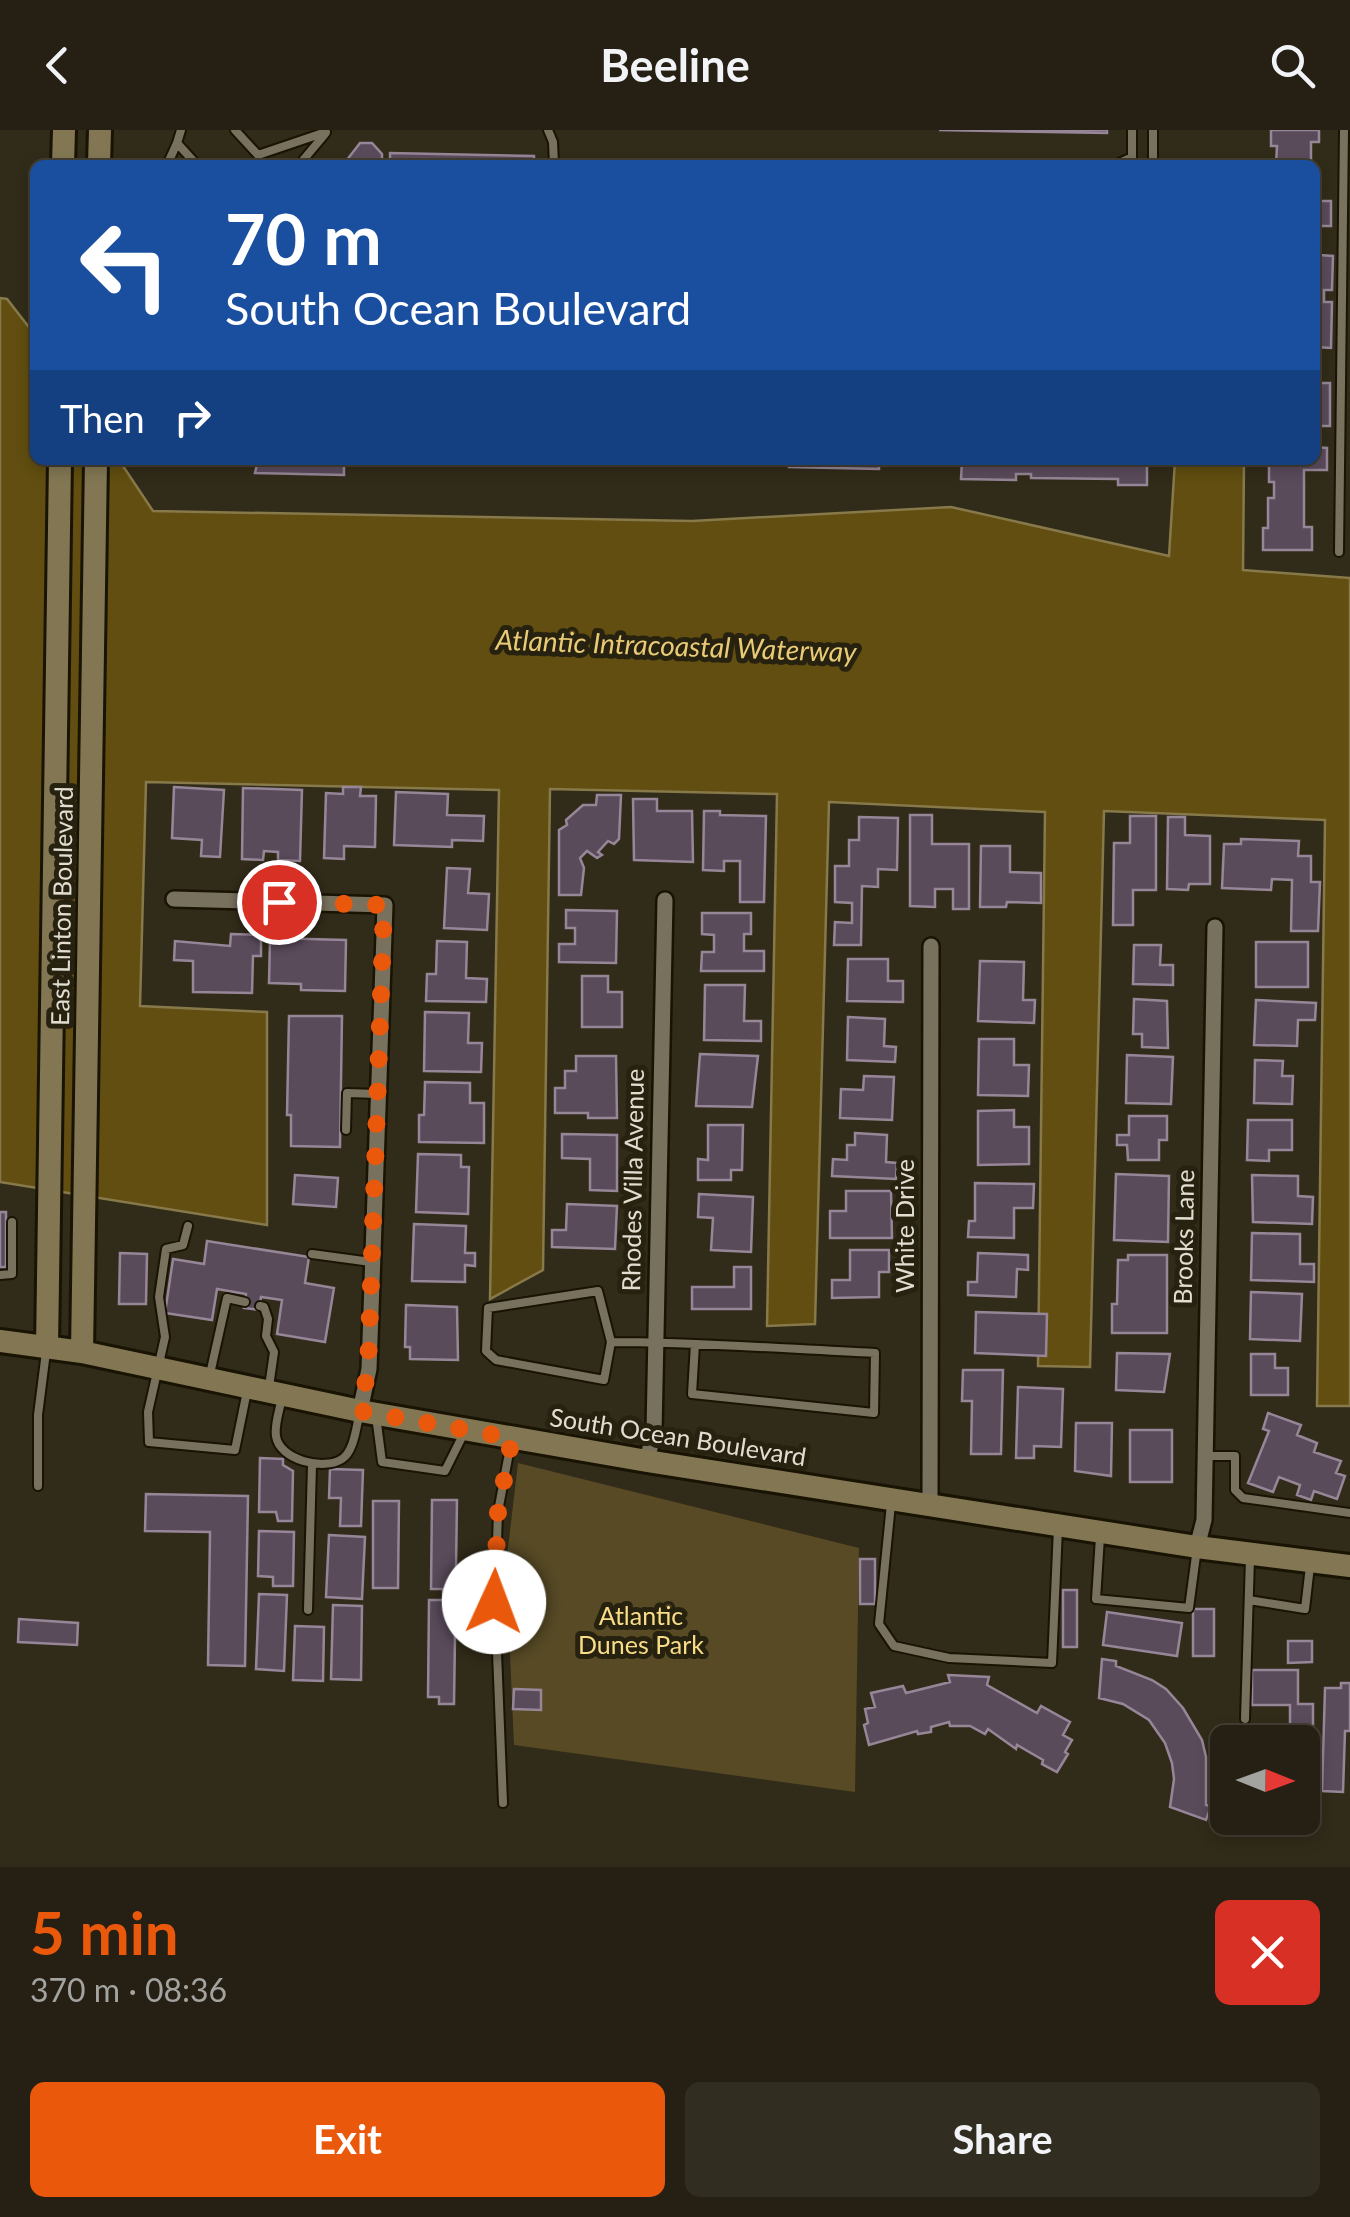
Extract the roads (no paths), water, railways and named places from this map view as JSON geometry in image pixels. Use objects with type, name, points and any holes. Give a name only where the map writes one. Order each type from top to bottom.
[{"type":"main road","points":[[64,133],[64,160]]},
{"type":"main road","points":[[100,133],[100,160]]},
{"type":"main road","name":"East Linton Boulevard","points":[[47,1348],[60,465]]},
{"type":"main road","name":"East Linton Boulevard","points":[[82,1352],[96,465]]},
{"type":"main road","name":"South Ocean Boulevard","points":[[0,1341],[82,1352],[368,1412],[647,1461],[1197,1547],[1350,1566]]},
{"type":"street","points":[[174,899],[384,905],[368,1412]]},
{"type":"street","name":"Rhodes Villa Avenue","points":[[647,1461],[654,1432],[665,900]]},
{"type":"street","name":"Brooks Lane","points":[[1197,1547],[1204,1520],[1215,927]]},
{"type":"street","name":"White Drive","points":[[930,946],[930,1506]]},
{"type":"lane","points":[[169,160],[182,130]]},
{"type":"lane","points":[[235,130],[258,155],[326,131]]},
{"type":"lane","points":[[548,130],[554,160]]},
{"type":"lane","points":[[1126,160],[1132,157],[1132,130]]},
{"type":"lane","points":[[1152,160],[1153,130]]},
{"type":"lane","points":[[1339,552],[1344,130]]},
{"type":"lane","points":[[302,160],[326,131]]},
{"type":"lane","points":[[177,143],[192,160]]},
{"type":"lane","points":[[346,1130],[347,1092],[378,1094]]},
{"type":"lane","points":[[0,1275],[12,1274],[12,1222]]},
{"type":"lane","points":[[188,1226],[183,1246],[166,1249],[160,1297],[165,1337],[148,1412],[149,1442],[235,1450],[266,1391],[274,1352],[266,1336],[268,1318],[260,1306]]},
{"type":"lane","points":[[312,1254],[371,1262]]},
{"type":"lane","points":[[598,1291],[611,1342],[604,1380],[496,1360],[486,1352],[488,1308],[598,1291]]},
{"type":"lane","points":[[209,1379],[227,1298],[245,1302]]},
{"type":"lane","points":[[611,1342],[655,1342],[695,1344],[875,1353],[874,1413],[692,1394],[695,1344]]},
{"type":"lane","points":[[38,1486],[38,1414],[47,1348]]},
{"type":"lane","points":[[266,1391],[278,1442],[312,1465],[342,1459],[368,1412]]},
{"type":"lane","points":[[368,1412],[382,1462],[445,1471],[466,1430]]},
{"type":"lane","points":[[503,1803],[494,1602],[498,1512],[512,1438]]},
{"type":"lane","points":[[1205,1456],[1236,1456],[1235,1490],[1243,1498],[1350,1513]]},
{"type":"lane","points":[[308,1610],[312,1465]]},
{"type":"lane","points":[[891,1500],[880,1624],[894,1646],[949,1658],[1052,1664],[1058,1526]]},
{"type":"lane","points":[[1100,1532],[1096,1599],[1188,1608],[1197,1547]]},
{"type":"lane","points":[[1245,1719],[1250,1554]]},
{"type":"lane","points":[[1248,1600],[1304,1609],[1311,1561]]},
{"type":"water","name":"Atlantic Intracoastal Waterway","points":[[0,298],[7,299],[30,329],[30,465],[122,465],[153,511],[692,521],[951,507],[1169,556],[1175,465],[1244,465],[1243,570],[1350,578],[1350,1406],[1317,1406],[1325,820],[1104,811],[1090,1367],[1038,1366],[1045,812],[829,802],[815,1324],[767,1326],[777,794],[550,789],[543,1270],[490,1299],[499,790],[146,782],[140,1006],[267,1012],[267,1225],[0,1182]]},
{"type":"park label","name":"Atlantic Dunes Park","points":[[641,1630]]}]
